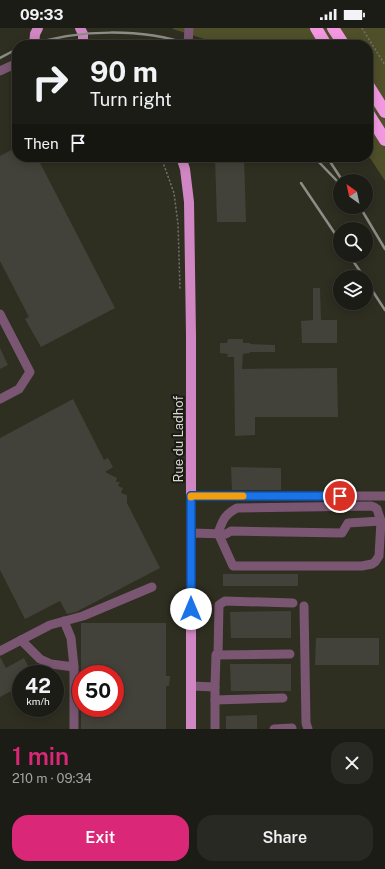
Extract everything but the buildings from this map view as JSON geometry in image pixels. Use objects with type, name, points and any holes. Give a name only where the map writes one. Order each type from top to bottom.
[{"type":"highway","points":[[316,28],[323,40]]},
{"type":"highway","points":[[333,28],[341,40]]},
{"type":"highway","points":[[373,93],[385,112]]},
{"type":"highway","points":[[373,121],[385,140]]},
{"type":"main road","points":[[34,40],[38,28]]},
{"type":"main road","points":[[80,28],[84,40]]},
{"type":"main road","name":"Rue du Ladhof","points":[[176,162],[180,171],[189,222]]},
{"type":"main road","name":"Rue du Ladhof","points":[[183,162],[185,169],[189,202],[191,334],[191,729]]},
{"type":"street","points":[[188,40],[189,28]]},
{"type":"street","points":[[0,71],[12,65]]},
{"type":"street","points":[[0,314],[30,372],[19,389],[0,399]]},
{"type":"street","points":[[191,496],[385,496]]},
{"type":"street","points":[[370,506],[377,509],[381,521],[379,556],[372,564],[362,566],[233,566],[218,533],[224,518],[229,512],[237,508],[370,506]]},
{"type":"street","points":[[191,533],[226,534],[231,531],[342,533],[348,523],[381,521]]},
{"type":"street","points":[[0,651],[50,625],[83,616],[152,587]]},
{"type":"street","points":[[215,729],[214,687],[216,655],[218,655],[219,606],[224,601],[293,603]]},
{"type":"street","points":[[304,606],[306,723],[308,729]]},
{"type":"street","points":[[64,621],[71,638],[74,665]]},
{"type":"street","points":[[21,640],[40,659],[51,664],[72,667]]},
{"type":"street","points":[[218,655],[290,654]]},
{"type":"street","points":[[191,686],[214,687]]},
{"type":"street","points":[[215,700],[283,698]]},
{"type":"street","points":[[74,717],[74,729]]},
{"type":"street","points":[[274,729],[292,729]]},
{"type":"path","points":[[362,28],[369,40]]},
{"type":"path","points":[[373,46],[385,65]]},
{"type":"path","points":[[163,162],[174,194],[178,224],[180,289]]},
{"type":"shaded area","points":[[0,28],[179,28],[179,31],[207,40],[12,40],[12,162],[373,162],[385,181],[385,729],[0,729]]},
{"type":"shaded area","points":[[385,28],[385,181],[373,162],[373,40],[207,40],[173,29]]},
{"type":"railway","points":[[49,40],[90,33],[131,33],[175,40]]},
{"type":"railway","points":[[0,58],[12,52]]},
{"type":"railway","points":[[319,162],[333,177]]},
{"type":"railway","points":[[330,162],[338,174]]},
{"type":"railway","points":[[301,183],[333,231]]},
{"type":"railway","points":[[364,214],[385,249]]},
{"type":"railway","points":[[354,262],[359,270]]},
{"type":"railway","points":[[373,292],[385,310]]},
{"type":"slow traffic","points":[[191,497],[243,496]]},
{"type":"route","points":[[191,609],[191,496],[340,496]]}]
